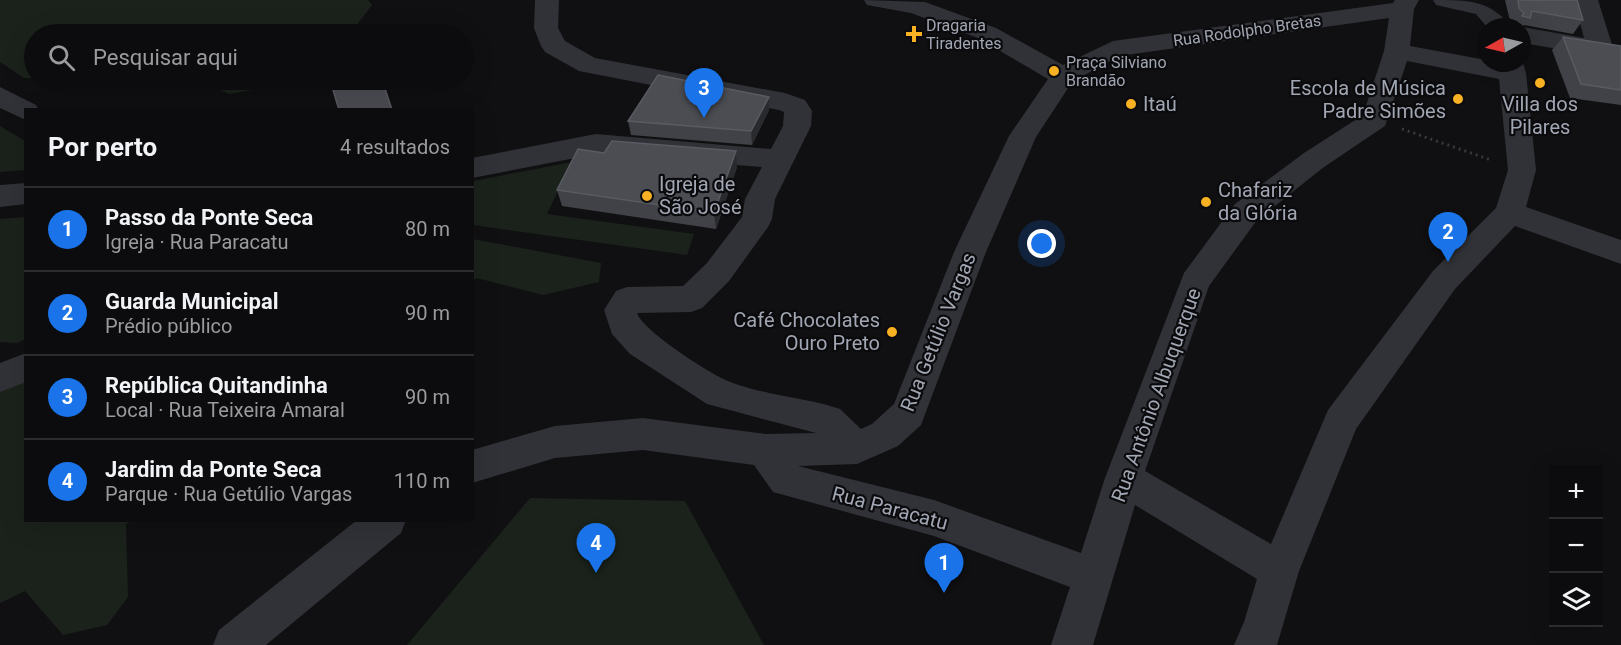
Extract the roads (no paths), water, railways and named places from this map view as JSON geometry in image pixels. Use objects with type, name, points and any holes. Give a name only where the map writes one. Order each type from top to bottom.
[{"type":"street","points":[[547,0],[546,28],[554,46],[588,65],[795,106],[799,117],[797,126],[760,199],[757,219],[710,281],[691,299],[627,300],[621,310],[624,325],[642,344],[719,394],[827,420],[858,448]]},
{"type":"street","points":[[876,0],[916,7],[987,33],[1063,76]]},
{"type":"street","points":[[1445,0],[1483,4],[1493,18]]},
{"type":"street","points":[[1531,36],[1600,48],[1586,0]]},
{"type":"street","points":[[1407,3],[1397,51],[1477,63]]},
{"type":"street","name":"Rua Rodolpho Bretas","points":[[1063,76],[1113,49],[1407,3]]},
{"type":"street","name":"Rua Antônio Albuquerque","points":[[1072,645],[1124,478],[1195,282],[1246,212],[1314,160],[1376,120],[1397,51]]},
{"type":"street","points":[[1255,645],[1263,629],[1279,571],[1341,421],[1444,280],[1510,213],[1522,170],[1512,72]]},
{"type":"street","name":"Rua Getúlio Vargas","points":[[474,465],[555,442],[643,434],[765,450],[858,448],[885,435],[908,414],[970,252],[1023,136],[1063,76]]},
{"type":"street","points":[[0,96],[24,110]]},
{"type":"street","points":[[474,168],[596,144],[779,159]]},
{"type":"street","points":[[0,196],[24,194]]},
{"type":"street","points":[[1510,213],[1621,252]]},
{"type":"street","points":[[0,378],[24,368]]},
{"type":"street","name":"Rua Paracatu","points":[[765,450],[786,480],[934,518],[1095,577]]},
{"type":"street","points":[[1124,478],[1279,571]]},
{"type":"street","points":[[234,645],[385,522]]},
{"type":"place","name":"Dragaria Tiradentes","points":[[914,34]]},
{"type":"place","name":"Praça Silviano Brandão","points":[[1054,71]]},
{"type":"place","name":"Villa dos Pilares","points":[[1540,83]]},
{"type":"place","name":"Escola de Música Padre Simões","points":[[1458,99]]},
{"type":"place","name":"Itaú","points":[[1131,104]]},
{"type":"place","name":"República Quitandinha","points":[[704,118]]},
{"type":"place","name":"Igreja de São José","points":[[647,196]]},
{"type":"place","name":"Chafariz da Glória","points":[[1206,202]]},
{"type":"place","name":"Guarda Municipal","points":[[1448,262]]},
{"type":"place","name":"Café Chocolates Ouro Preto","points":[[892,332]]},
{"type":"place","name":"Jardim da Ponte Seca","points":[[596,573]]},
{"type":"place","name":"Passo da Ponte Seca","points":[[944,593]]}]
